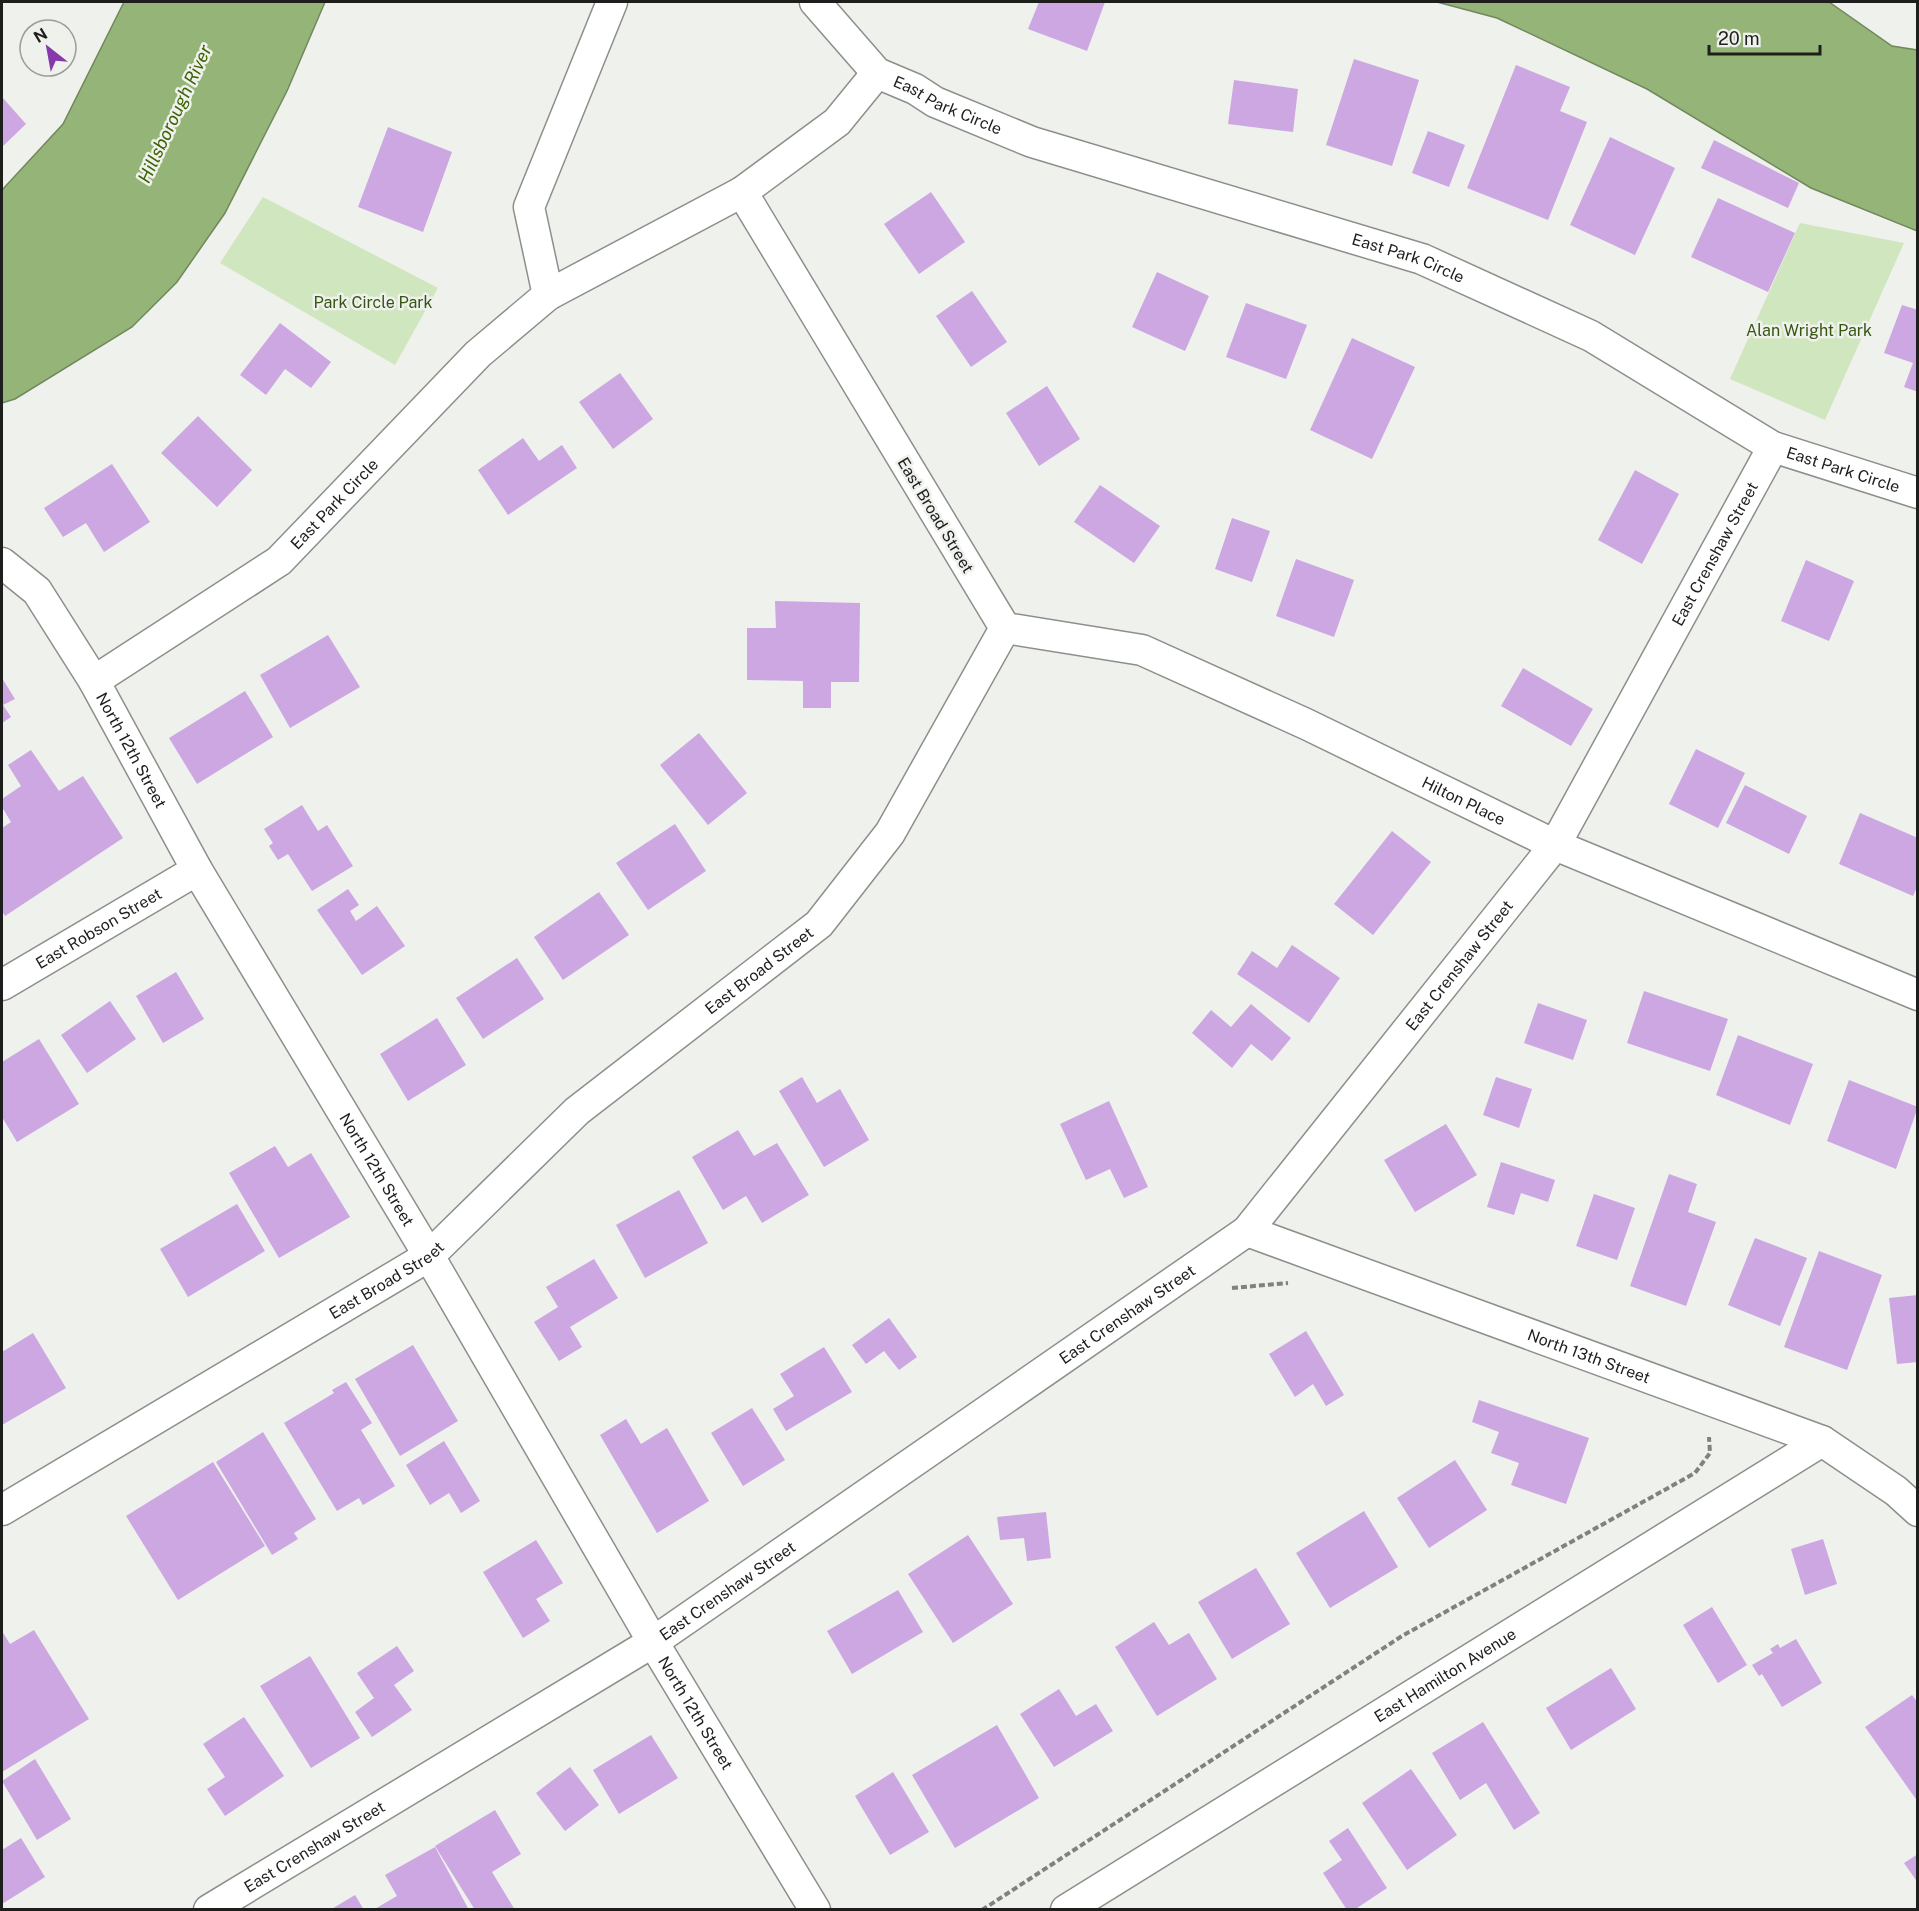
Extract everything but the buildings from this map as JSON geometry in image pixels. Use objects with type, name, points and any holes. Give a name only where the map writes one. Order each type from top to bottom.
[{"type":"street","points":[[548,295],[529,207],[612,2]]},
{"type":"street","name":"East Park Circle","points":[[815,2],[877,73],[915,89],[935,102],[1032,142],[1422,259],[1592,336],[1773,447],[1917,493]]},
{"type":"street","name":"East Park Circle","points":[[94,681],[279,561],[478,354],[548,295],[742,192],[837,122],[877,73]]},
{"type":"street","name":"East Broad Street","points":[[2,1510],[429,1256],[577,1112],[819,924],[890,833],[1005,628],[742,192]]},
{"type":"street","name":"East Crenshaw Street","points":[[209,1910],[653,1642],[1247,1231],[1555,846],[1773,447]]},
{"type":"street","name":"North 12th Street","points":[[2,563],[37,591],[94,681],[197,870],[429,1256],[653,1642],[815,1910]]},
{"type":"street","name":"Hilton Place","points":[[1005,628],[1142,650],[1306,724],[1555,846],[1917,995]]},
{"type":"street","name":"East Robson Street","points":[[2,985],[197,870]]},
{"type":"street","name":"North 13th Street","points":[[1247,1231],[1822,1441],[1896,1491],[1917,1510]]},
{"type":"street","name":"East Hamilton Avenue","points":[[1066,1910],[1822,1441]]},
{"type":"path","points":[[1232,1288],[1297,1283]]},
{"type":"path","points":[[982,1910],[1402,1636],[1695,1473],[1710,1454],[1709,1435]]},
{"type":"green space","name":"Park Circle Park","points":[[263,197],[438,288],[395,365],[220,263]]},
{"type":"green space","name":"Alan Wright Park","points":[[1800,223],[1904,243],[1825,420],[1730,379]]},
{"type":"water","name":"Hillsborough River","points":[[124,2],[325,2],[287,91],[225,213],[177,282],[132,327],[15,399],[2,403],[2,190],[63,124]]},
{"type":"water","points":[[1437,2],[1829,2],[1892,46],[1917,50],[1917,231],[1811,188],[1647,89],[1497,18]]}]
